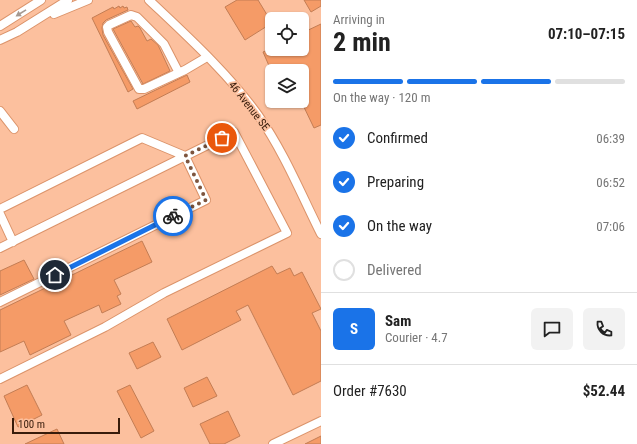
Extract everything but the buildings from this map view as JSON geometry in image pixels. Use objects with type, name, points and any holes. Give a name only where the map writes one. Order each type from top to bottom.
[{"type":"street","points":[[0,26],[42,0]]},
{"type":"street","points":[[0,40],[17,32],[68,0]]},
{"type":"street","points":[[39,18],[88,0]]},
{"type":"street","name":"46 Avenue SE","points":[[149,0],[207,57],[244,98],[257,115],[277,144],[321,234]]},
{"type":"street","points":[[179,73],[164,44],[137,17],[131,15],[109,25],[108,32],[139,88],[144,89],[179,73],[207,57]]},
{"type":"street","points":[[0,111],[14,129]]},
{"type":"street","points":[[0,248],[234,132],[286,233],[164,293],[105,327],[0,379]]},
{"type":"street","points":[[0,209],[142,138],[185,156],[206,200],[0,302]]},
{"type":"street","points":[[0,214],[13,242]]},
{"type":"street","points":[[273,444],[321,421]]},
{"type":"way so far","points":[[173,216],[206,200],[185,156],[222,138]]},
{"type":"route","points":[[55,275],[173,216]]}]
